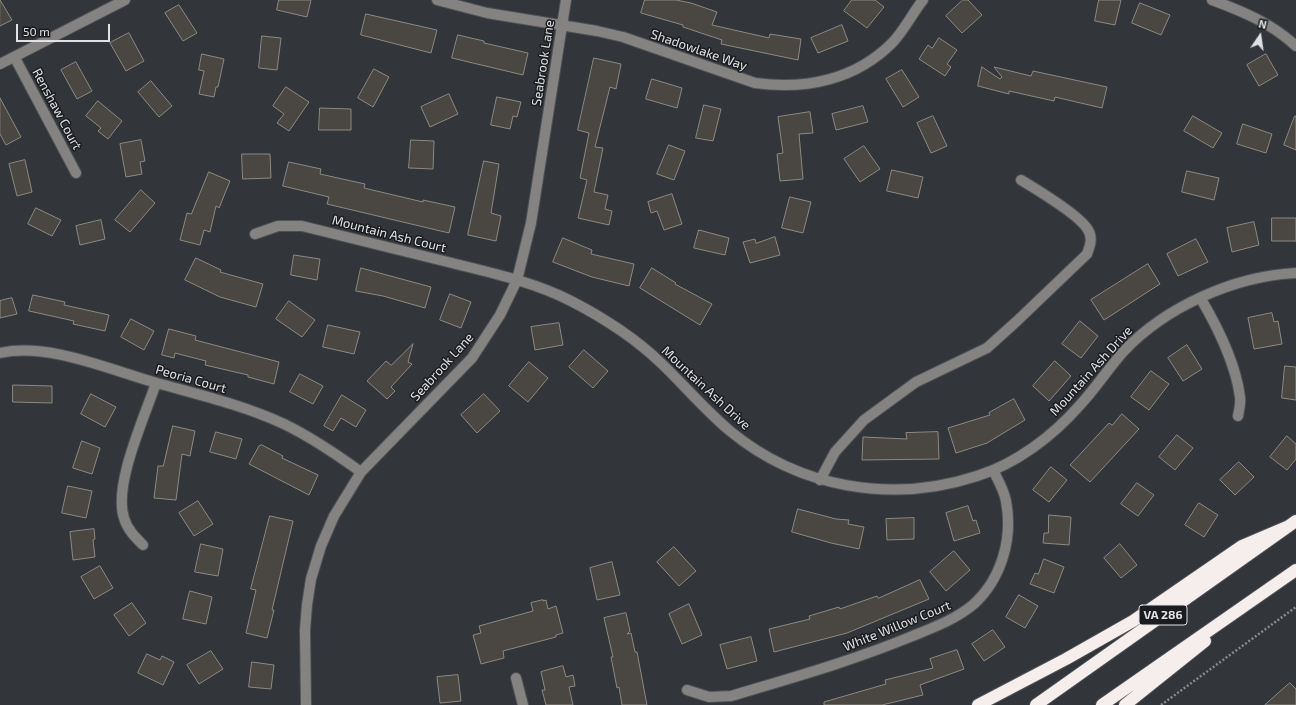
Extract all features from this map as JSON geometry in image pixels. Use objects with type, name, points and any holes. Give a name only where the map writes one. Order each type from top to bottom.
[{"type":"highway","points":[[978,705],[1066,660],[1126,624],[1242,546],[1292,523]]},
{"type":"highway","name":"VA 286","points":[[1036,705],[1292,523]]},
{"type":"highway","name":"VA 286","points":[[1102,705],[1296,570]]},
{"type":"highway","points":[[1125,705],[1183,660],[1239,611]]},
{"type":"street","points":[[0,64],[15,58],[125,0]]},
{"type":"street","name":"Shadowlake Way","points":[[437,0],[486,13],[623,38],[755,83],[776,86],[807,85],[840,77],[878,55],[904,29],[923,0]]},
{"type":"street","name":"Seabrook Lane","points":[[306,705],[305,630],[311,579],[321,546],[334,516],[361,472],[472,358],[500,315],[517,280],[531,223],[566,0]]},
{"type":"street","points":[[1212,0],[1266,23],[1296,46]]},
{"type":"street","name":"Renshaw Court","points":[[15,58],[76,173]]},
{"type":"street","points":[[820,480],[835,452],[864,420],[916,382],[987,348],[1018,321],[1087,254],[1091,242],[1088,230],[1066,209],[1021,180]]},
{"type":"street","name":"Mountain Ash Court","points":[[255,234],[278,226],[302,226],[517,280]]},
{"type":"street","name":"Mountain Ash Drive","points":[[517,280],[568,299],[619,328],[661,363],[706,409],[750,446],[777,462],[820,480],[846,486],[881,490],[907,490],[940,486],[966,480],[993,470],[1025,452],[1065,421],[1081,405],[1123,353],[1153,325],[1174,311],[1237,283],[1263,277],[1296,273]]},
{"type":"street","points":[[1201,299],[1211,316],[1236,377],[1240,399],[1238,416]]},
{"type":"street","name":"Peoria Court","points":[[0,353],[26,350],[43,351],[212,398],[256,412],[283,423],[322,445],[361,472]]},
{"type":"street","points":[[143,545],[128,529],[121,505],[127,466],[156,383]]},
{"type":"street","name":"White Willow Court","points":[[687,690],[709,697],[731,696],[879,650],[943,624],[964,612],[984,594],[991,583],[1005,552],[1008,537],[1007,506],[993,470]]},
{"type":"street","points":[[516,678],[523,705]]},
{"type":"path","points":[[1161,705],[1296,607]]},
{"type":"building","points":[[0,0],[12,20],[0,26]]},
{"type":"building","points":[[279,0],[311,0],[307,17],[277,10]]},
{"type":"building","points":[[645,0],[676,0],[691,3],[717,12],[712,25],[769,38],[770,34],[801,39],[798,60],[721,44],[722,40],[683,27],[683,25],[641,13]]},
{"type":"building","points":[[852,0],[875,0],[884,7],[867,28],[844,11]]},
{"type":"building","points":[[963,0],[968,0],[982,15],[962,33],[946,16]]},
{"type":"building","points":[[1099,0],[1121,0],[1115,25],[1095,21]]},
{"type":"building","points":[[1140,3],[1170,15],[1161,35],[1132,23]]},
{"type":"building","points":[[179,5],[197,33],[183,41],[165,13]]},
{"type":"building","points":[[366,14],[437,30],[431,53],[361,35]]},
{"type":"building","points":[[842,25],[848,41],[818,53],[811,38]]},
{"type":"building","points":[[129,33],[144,61],[126,71],[110,43]]},
{"type":"building","points":[[458,35],[484,41],[484,43],[528,53],[523,75],[452,58]]},
{"type":"building","points":[[262,36],[281,38],[277,70],[259,68]]},
{"type":"building","points":[[939,38],[957,50],[947,64],[951,67],[945,76],[919,59],[928,45],[932,48]]},
{"type":"building","points":[[202,54],[224,59],[218,87],[216,87],[214,97],[199,94],[204,71],[199,70]]},
{"type":"building","points":[[1266,54],[1278,75],[1259,86],[1247,65]]},
{"type":"building","points":[[594,58],[621,64],[616,89],[610,87],[595,147],[603,148],[594,192],[608,195],[605,209],[612,211],[609,225],[578,218],[587,180],[580,178],[589,133],[578,130]]},
{"type":"building","points":[[76,62],[92,91],[77,99],[61,70]]},
{"type":"building","points":[[982,67],[1000,79],[1002,77],[994,67],[1031,76],[1033,71],[1107,87],[1102,108],[1055,97],[1054,101],[1009,91],[1009,94],[978,86]]},
{"type":"building","points":[[374,69],[389,77],[373,107],[358,98]]},
{"type":"building","points":[[902,70],[919,97],[903,107],[886,79]]},
{"type":"building","points":[[652,79],[682,88],[677,108],[646,99]]},
{"type":"building","points":[[151,81],[172,106],[159,117],[138,92]]},
{"type":"building","points":[[286,87],[309,102],[289,131],[277,123],[284,114],[273,106]]},
{"type":"building","points":[[449,94],[458,114],[430,127],[421,107]]},
{"type":"building","points":[[497,97],[521,102],[517,117],[513,116],[510,129],[491,125]]},
{"type":"building","points":[[0,98],[21,137],[6,145],[0,134]]},
{"type":"building","points":[[98,101],[122,121],[108,139],[98,131],[101,128],[86,116]]},
{"type":"building","points":[[704,105],[721,109],[713,141],[696,138]]},
{"type":"building","points":[[863,106],[868,122],[836,130],[832,114]]},
{"type":"building","points":[[320,108],[351,109],[351,130],[319,130]]},
{"type":"building","points":[[810,112],[813,133],[799,134],[803,179],[780,181],[777,154],[783,153],[778,117]]},
{"type":"building","points":[[933,116],[947,146],[931,153],[917,123]]},
{"type":"building","points":[[1193,116],[1222,133],[1213,148],[1184,131]]},
{"type":"building","points":[[1296,116],[1296,150],[1284,145]]},
{"type":"building","points":[[1243,124],[1272,134],[1266,153],[1237,144]]},
{"type":"building","points":[[141,140],[145,161],[140,162],[142,174],[126,177],[120,144]]},
{"type":"building","points":[[411,140],[434,141],[433,169],[409,168]]},
{"type":"building","points":[[669,145],[685,151],[674,180],[657,174]]},
{"type":"building","points":[[864,146],[880,169],[860,182],[844,159]]},
{"type":"building","points":[[242,154],[270,154],[271,178],[243,179]]},
{"type":"building","points":[[25,160],[32,192],[17,196],[9,164]]},
{"type":"building","points":[[484,161],[499,164],[491,213],[501,216],[496,241],[468,235]]},
{"type":"building","points":[[289,162],[321,169],[320,174],[365,184],[364,188],[423,202],[423,200],[455,207],[449,233],[327,204],[329,197],[283,186]]},
{"type":"building","points":[[892,170],[923,177],[918,198],[887,191]]},
{"type":"building","points":[[1187,171],[1219,178],[1214,200],[1182,192]]},
{"type":"building","points":[[209,172],[230,181],[219,208],[216,206],[210,232],[204,230],[200,245],[180,240],[187,213],[191,214]]},
{"type":"building","points":[[141,190],[155,203],[130,232],[115,220]]},
{"type":"building","points":[[672,194],[682,224],[664,230],[657,211],[651,213],[648,202]]},
{"type":"building","points":[[790,197],[811,202],[803,233],[782,228]]},
{"type":"building","points":[[36,208],[61,220],[52,236],[28,224]]},
{"type":"building","points":[[1272,218],[1296,218],[1296,241],[1272,241]]},
{"type":"building","points":[[101,220],[105,239],[80,245],[76,226]]},
{"type":"building","points":[[1254,222],[1259,245],[1232,252],[1227,228]]},
{"type":"building","points":[[699,230],[729,238],[725,255],[694,248]]},
{"type":"building","points":[[775,237],[780,255],[750,263],[743,242],[755,239],[756,243]]},
{"type":"building","points":[[563,238],[592,250],[591,254],[634,264],[629,286],[592,277],[553,262]]},
{"type":"building","points":[[1196,239],[1208,262],[1178,276],[1167,254]]},
{"type":"building","points":[[294,255],[320,259],[317,280],[291,275]]},
{"type":"building","points":[[196,258],[221,270],[220,272],[263,284],[256,307],[220,297],[185,280]]},
{"type":"building","points":[[1148,264],[1160,284],[1104,320],[1091,300]]},
{"type":"building","points":[[361,268],[431,287],[425,308],[383,296],[356,291]]},
{"type":"building","points":[[652,268],[676,283],[675,284],[712,304],[700,325],[640,288]]},
{"type":"building","points":[[450,294],[471,302],[461,328],[440,320]]},
{"type":"building","points":[[33,295],[65,302],[64,305],[109,315],[105,331],[73,324],[74,321],[29,311]]},
{"type":"building","points":[[12,298],[17,314],[0,318],[0,301]]},
{"type":"building","points":[[289,301],[315,320],[302,337],[276,319]]},
{"type":"building","points":[[1272,313],[1274,322],[1278,321],[1282,344],[1254,349],[1248,318]]},
{"type":"building","points":[[131,319],[154,331],[144,350],[121,337]]},
{"type":"building","points":[[1080,321],[1098,336],[1081,358],[1062,344]]},
{"type":"building","points":[[559,323],[563,345],[535,350],[531,327]]},
{"type":"building","points":[[328,325],[360,332],[354,354],[323,347]]},
{"type":"building","points":[[169,329],[196,336],[195,340],[279,362],[274,384],[248,377],[248,375],[205,365],[206,361],[175,353],[174,358],[162,355]]},
{"type":"building","points":[[413,344],[408,362],[412,364],[391,387],[395,391],[387,399],[367,381],[386,361],[391,365]]},
{"type":"building","points":[[1187,345],[1202,369],[1183,381],[1168,358]]},
{"type":"building","points":[[584,350],[608,371],[593,388],[569,367]]},
{"type":"building","points":[[1055,361],[1071,376],[1049,401],[1033,386]]},
{"type":"building","points":[[529,362],[548,378],[528,402],[509,386]]},
{"type":"building","points":[[1285,366],[1296,367],[1296,400],[1282,398]]},
{"type":"building","points":[[1151,371],[1169,384],[1149,410],[1131,397]]},
{"type":"building","points":[[300,374],[323,386],[313,404],[290,392]]},
{"type":"building","points":[[13,385],[52,386],[52,403],[13,402]]},
{"type":"building","points":[[91,394],[116,407],[105,427],[81,414]]},
{"type":"building","points":[[484,394],[500,411],[477,433],[461,415]]},
{"type":"building","points":[[342,395],[366,410],[356,427],[341,418],[333,431],[324,426]]},
{"type":"building","points":[[1014,399],[1025,420],[987,443],[956,453],[948,428],[990,415],[989,413]]},
{"type":"building","points":[[1122,414],[1139,429],[1090,482],[1070,465],[1109,423],[1112,425]]},
{"type":"building","points":[[173,426],[195,431],[190,456],[182,454],[176,500],[154,498],[158,466],[163,466]]},
{"type":"building","points":[[216,432],[242,439],[236,459],[210,452]]},
{"type":"building","points":[[938,432],[939,459],[862,460],[863,437],[907,439],[906,433]]},
{"type":"building","points":[[1177,435],[1193,448],[1175,470],[1159,457]]},
{"type":"building","points":[[1287,436],[1296,444],[1296,459],[1287,470],[1270,457]]},
{"type":"building","points":[[82,441],[100,448],[92,474],[73,468]]},
{"type":"building","points":[[262,445],[283,456],[282,458],[318,475],[309,495],[249,464],[259,446]]},
{"type":"building","points":[[1239,462],[1254,477],[1235,495],[1220,480]]},
{"type":"building","points":[[1051,467],[1067,480],[1049,502],[1033,490]]},
{"type":"building","points":[[1137,483],[1154,495],[1138,516],[1121,504]]},
{"type":"building","points":[[68,486],[92,491],[86,518],[62,513]]},
{"type":"building","points":[[198,501],[213,524],[194,536],[179,513]]},
{"type":"building","points":[[1199,503],[1218,515],[1204,537],[1185,525]]},
{"type":"building","points":[[968,506],[973,521],[976,520],[980,533],[954,541],[946,513]]},
{"type":"building","points":[[798,509],[836,519],[849,520],[848,524],[864,527],[859,549],[792,532]]},
{"type":"building","points":[[1049,515],[1071,517],[1069,545],[1043,543],[1044,533],[1048,533]]},
{"type":"building","points":[[270,516],[293,521],[267,638],[246,633],[256,590],[251,589]]},
{"type":"building","points":[[914,518],[914,539],[887,540],[886,519]]},
{"type":"building","points":[[94,529],[95,539],[93,540],[95,557],[73,560],[70,532]]},
{"type":"building","points":[[201,544],[223,549],[218,576],[195,572]]},
{"type":"building","points":[[1120,544],[1137,565],[1121,578],[1104,558]]},
{"type":"building","points":[[674,547],[696,571],[679,586],[657,562]]},
{"type":"building","points":[[954,551],[970,570],[946,591],[930,572]]},
{"type":"building","points":[[1044,559],[1064,567],[1054,593],[1030,584],[1035,573],[1038,574]]},
{"type":"building","points":[[612,562],[620,595],[597,600],[590,568]]},
{"type":"building","points":[[100,566],[113,588],[94,599],[81,577]]},
{"type":"building","points":[[920,580],[929,599],[847,633],[774,652],[769,629],[810,619],[809,616],[839,607],[840,609],[877,596],[878,598]]},
{"type":"building","points":[[190,591],[212,597],[206,624],[183,619]]},
{"type":"building","points":[[1019,595],[1038,606],[1025,628],[1006,617]]},
{"type":"building","points":[[546,600],[548,609],[556,606],[563,633],[556,635],[556,637],[503,651],[504,658],[481,664],[473,635],[481,633],[479,626],[533,611],[531,603]]},
{"type":"building","points":[[132,603],[146,623],[129,636],[114,615]]},
{"type":"building","points":[[689,604],[702,635],[682,644],[669,614]]},
{"type":"building","points":[[626,613],[630,631],[627,634],[631,633],[635,652],[637,652],[647,705],[622,705],[619,687],[617,688],[611,657],[613,657],[604,618]]},
{"type":"building","points":[[993,630],[1005,647],[984,661],[972,644]]},
{"type":"building","points":[[751,637],[757,661],[727,669],[720,645]]},
{"type":"building","points":[[957,650],[964,669],[920,685],[923,695],[882,705],[824,705],[824,702],[886,684],[885,680],[933,668],[930,659]]},
{"type":"building","points":[[211,651],[223,669],[199,684],[187,665]]},
{"type":"building","points":[[147,654],[160,660],[162,656],[174,662],[163,685],[138,673]]},
{"type":"building","points":[[252,662],[274,665],[271,689],[249,687]]},
{"type":"building","points":[[563,666],[566,677],[573,675],[575,686],[569,687],[573,705],[546,705],[542,690],[545,690],[541,672]]},
{"type":"building","points":[[458,675],[461,701],[440,703],[437,677]]},
{"type":"building","points":[[1290,683],[1296,689],[1296,705],[1265,705]]}]
